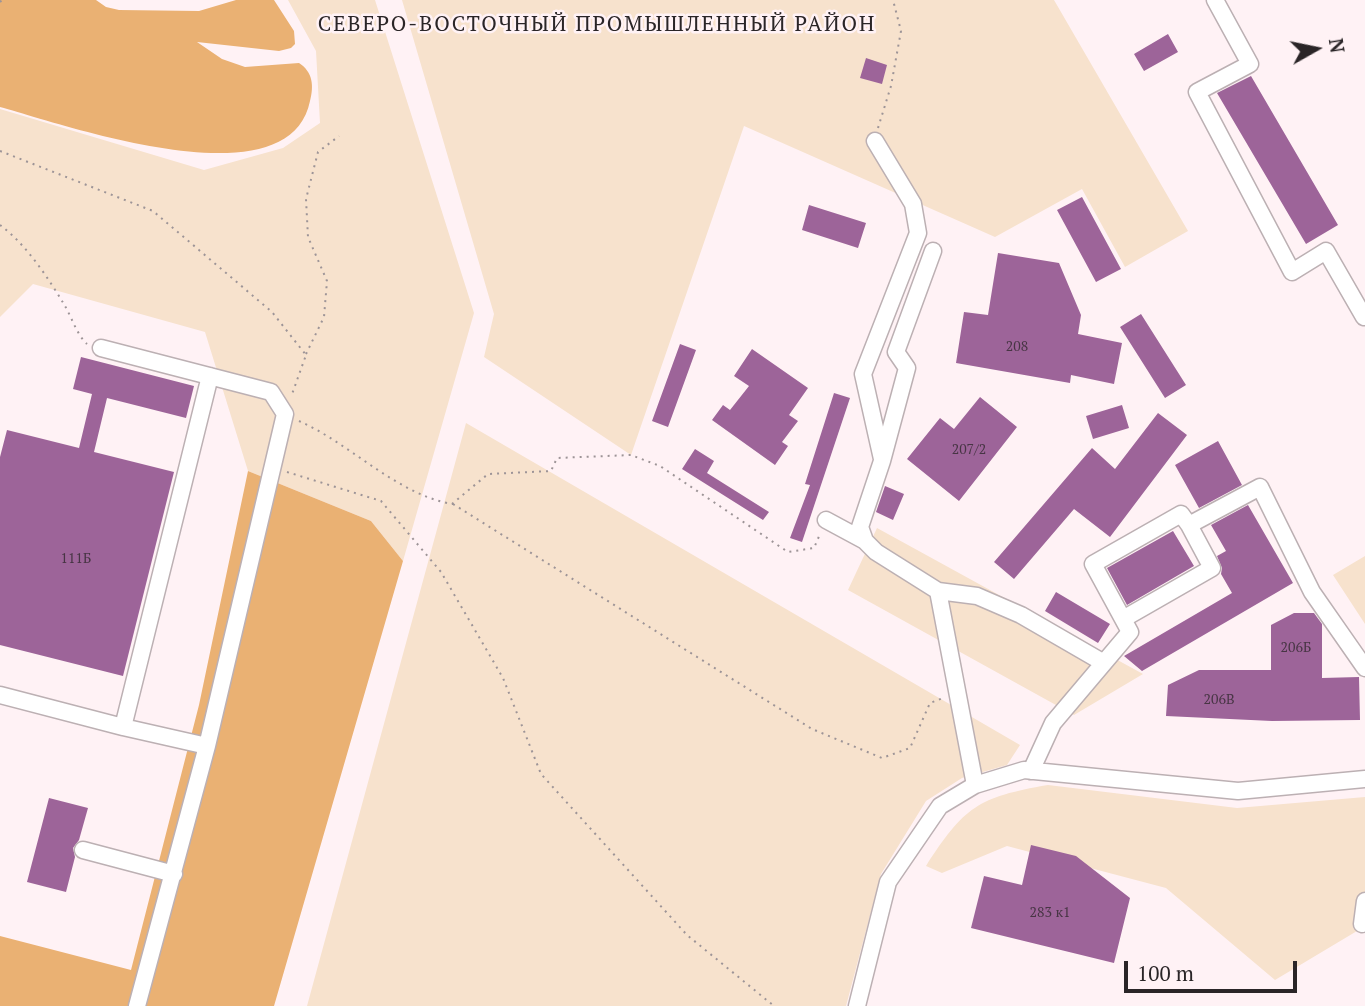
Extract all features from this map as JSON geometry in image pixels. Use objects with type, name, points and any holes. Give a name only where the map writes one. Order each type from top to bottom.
[{"type":"street","points":[[1215,0],[1250,64],[1197,92],[1292,272],[1326,251],[1364,317]]},
{"type":"street","points":[[875,141],[913,204],[918,233],[863,374],[882,461]]},
{"type":"street","points":[[865,541],[860,527],[882,461],[907,368],[896,352],[933,251]]},
{"type":"street","points":[[101,348],[271,392],[285,414],[207,746],[137,1006]]},
{"type":"street","points":[[123,727],[210,376]]},
{"type":"street","points":[[1189,525],[1259,487],[1312,592],[1365,668]]},
{"type":"street","points":[[1031,771],[1053,723],[1130,632],[1093,564],[1181,514],[1212,568],[1123,619]]},
{"type":"street","points":[[827,520],[865,541],[876,552],[937,591],[976,596],[1021,615],[1104,663]]},
{"type":"street","points":[[937,591],[959,691],[975,785]]},
{"type":"street","points":[[0,695],[207,746]]},
{"type":"street","points":[[857,1006],[888,882],[940,806],[975,785],[1031,771],[1238,791],[1365,779]]},
{"type":"street","points":[[83,850],[174,874]]},
{"type":"street","points":[[1362,924],[1365,901]]},
{"type":"path","points":[[875,141],[891,86],[901,31],[893,0]]},
{"type":"path","points":[[339,136],[318,152],[306,199],[308,237],[327,281],[324,317],[306,355],[285,414],[320,430],[427,499],[452,503],[812,729],[882,758],[911,748],[930,703],[959,691]]},
{"type":"path","points":[[0,150],[153,211],[272,312],[306,355]]},
{"type":"path","points":[[0,225],[10,232],[51,286],[84,343],[101,348]]},
{"type":"path","points":[[452,503],[488,474],[551,471],[557,458],[631,455],[660,466],[788,552],[814,548],[827,520]]},
{"type":"path","points":[[273,467],[381,502],[441,572],[462,607],[503,678],[541,774],[687,935],[774,1006]]},
{"type":"shaded area","points":[[0,0],[96,0],[106,7],[119,10],[199,11],[236,0],[274,0],[294,31],[295,44],[291,48],[279,51],[197,42],[222,59],[245,67],[299,63],[311,80],[310,101],[293,132],[262,148],[219,153],[171,149],[120,140],[0,107]]},
{"type":"shaded area","points":[[288,0],[375,0],[474,313],[403,561],[371,521],[248,471],[205,332],[33,284],[0,317],[0,109],[204,170],[283,148],[320,123],[316,51]]},
{"type":"shaded area","points":[[402,0],[1054,0],[1188,231],[1125,267],[1082,189],[995,237],[744,126],[631,455],[484,357],[494,314]]},
{"type":"shaded area","points":[[466,423],[1020,745],[1007,765],[962,778],[926,801],[881,874],[846,1006],[307,1006]]},
{"type":"shaded area","points":[[248,471],[371,521],[403,561],[274,1006],[0,1006],[0,936],[131,970],[199,705]]},
{"type":"shaded area","points":[[877,528],[1143,674],[1074,715],[848,590]]},
{"type":"shaded area","points":[[1365,556],[1365,624],[1333,575]]},
{"type":"shaded area","points":[[1048,785],[1237,808],[1365,797],[1365,933],[1357,931],[1275,980],[1166,888],[1007,846],[942,873],[926,866],[951,830],[975,808],[1005,794]]},
{"type":"building","points":[[1168,34],[1178,52],[1144,71],[1134,54]]},
{"type":"building","points":[[866,58],[887,65],[882,84],[860,78]]},
{"type":"building","points":[[1251,76],[1338,225],[1306,244],[1217,93]]},
{"type":"building","points":[[1082,197],[1121,269],[1096,282],[1057,210]]},
{"type":"building","points":[[809,205],[866,223],[858,248],[802,230]]},
{"type":"building","points":[[998,253],[1059,263],[1081,315],[1078,334],[1122,343],[1114,384],[1071,375],[1070,383],[956,363],[964,312],[988,315]]},
{"type":"building","points":[[1141,314],[1186,385],[1165,398],[1120,327]]},
{"type":"building","points":[[680,344],[696,350],[668,427],[652,421]]},
{"type":"building","points":[[752,349],[808,388],[789,415],[798,421],[782,442],[788,446],[775,465],[712,420],[723,405],[730,410],[749,386],[734,376]]},
{"type":"building","points":[[81,357],[194,386],[186,418],[107,398],[94,452],[174,472],[123,676],[0,645],[0,457],[7,430],[79,448],[92,394],[73,389]]},
{"type":"building","points":[[834,393],[850,398],[802,542],[790,538],[810,485],[805,484]]},
{"type":"building","points":[[980,397],[1017,427],[959,501],[907,459],[940,418],[954,429]]},
{"type":"building","points":[[1122,405],[1129,428],[1093,439],[1086,416]]},
{"type":"building","points":[[1158,413],[1187,435],[1110,537],[1074,509],[1014,579],[994,562],[1092,448],[1115,469]]},
{"type":"building","points":[[1218,441],[1242,485],[1199,508],[1175,465]]},
{"type":"building","points":[[695,449],[714,461],[707,473],[769,512],[763,520],[682,469]]},
{"type":"building","points":[[885,486],[904,494],[893,520],[876,512]]},
{"type":"building","points":[[1248,505],[1293,583],[1142,671],[1124,656],[1232,593],[1221,574],[1222,568],[1217,556],[1226,551],[1211,525]]},
{"type":"building","points":[[1173,531],[1194,566],[1127,605],[1107,568]]},
{"type":"building","points":[[1056,592],[1110,624],[1098,643],[1045,611]]},
{"type":"building","points":[[1294,613],[1314,613],[1322,624],[1322,678],[1359,677],[1360,720],[1272,721],[1166,716],[1168,685],[1199,670],[1271,670],[1271,625]]},
{"type":"building","points":[[49,798],[88,808],[79,840],[73,848],[75,857],[66,892],[27,882]]},
{"type":"building","points":[[1031,845],[1076,856],[1130,898],[1114,963],[971,928],[984,876],[1022,885]]},
{"type":"district","name":"СЕВЕРО-ВОСТОЧНЫЙ ПРОМЫШЛЕННЫЙ РАЙОН","points":[[597,25]]}]
